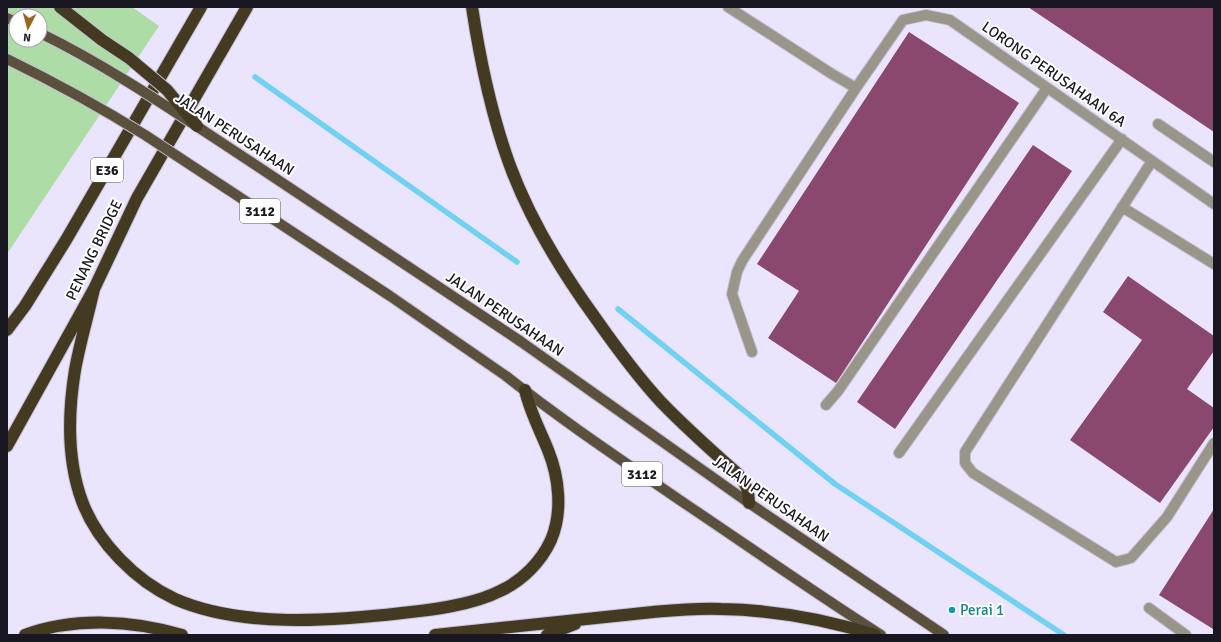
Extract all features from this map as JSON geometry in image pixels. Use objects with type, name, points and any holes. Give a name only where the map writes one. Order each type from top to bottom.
[{"type":"highway","points":[[60,7],[102,40],[129,58],[167,90],[197,126]]},
{"type":"highway","name":"PENANG BRIDGE","points":[[7,330],[25,306],[66,240],[201,7]]},
{"type":"highway","name":"PENANG BRIDGE","points":[[7,446],[94,289],[137,198],[247,7]]},
{"type":"highway","points":[[472,7],[481,62],[500,135],[518,186],[537,227],[568,280],[622,356],[646,385],[683,424],[744,480],[748,489],[749,503]]},
{"type":"highway","points":[[94,289],[75,369],[71,407],[70,433],[74,474],[83,504],[88,516],[105,542],[148,584],[176,599],[194,606],[215,611],[242,616],[294,620],[365,617],[428,610],[469,602],[499,592],[510,586],[530,570],[546,550],[552,538],[558,511],[558,496],[553,464],[548,448],[532,414],[525,390]]},
{"type":"highway","points":[[435,635],[689,609],[750,610],[815,619],[875,635]]},
{"type":"highway","points":[[547,635],[585,619]]},
{"type":"highway","points":[[25,635],[55,627],[100,623],[147,627],[182,635]]},
{"type":"main road","name":"JALAN PERUSAHAAN","points":[[48,37],[104,67],[197,126],[520,341],[749,503],[944,635]]},
{"type":"main road","name":"3112","points":[[7,59],[71,92],[144,135],[390,296],[506,376],[622,460],[815,592],[881,635]]},
{"type":"street","points":[[728,7],[856,88]]},
{"type":"street","name":"LORONG PERUSAHAAN 6A","points":[[752,352],[732,294],[737,272],[742,261],[856,88],[903,20],[926,15],[950,20],[1214,204]]},
{"type":"street","points":[[826,405],[838,391],[1047,88]]},
{"type":"street","points":[[1158,124],[1214,162]]},
{"type":"street","points":[[899,453],[1122,139]]},
{"type":"street","points":[[1152,161],[965,452],[965,463],[973,473],[1116,562],[1131,558],[1167,517],[1214,443]]},
{"type":"street","points":[[1122,207],[1214,264]]},
{"type":"street","points":[[1149,608],[1186,635]]},
{"type":"green space","points":[[7,7],[132,7],[159,26],[7,254]]},
{"type":"building","points":[[1028,7],[1214,7],[1214,132]]},
{"type":"building","points":[[909,32],[1019,103],[836,383],[768,338],[799,291],[757,264]]},
{"type":"building","points":[[1033,145],[1072,171],[895,429],[857,402]]},
{"type":"building","points":[[1128,276],[1214,336],[1214,351],[1187,389],[1214,408],[1214,427],[1160,503],[1070,440],[1142,340],[1103,312]]},
{"type":"building","points":[[1214,509],[1214,628],[1213,629],[1159,595]]},
{"type":"waterway","points":[[255,77],[517,262]]},
{"type":"waterway","points":[[618,309],[835,484],[1064,635]]},
{"type":"place","name":"Perai 1","points":[[952,610]]}]
